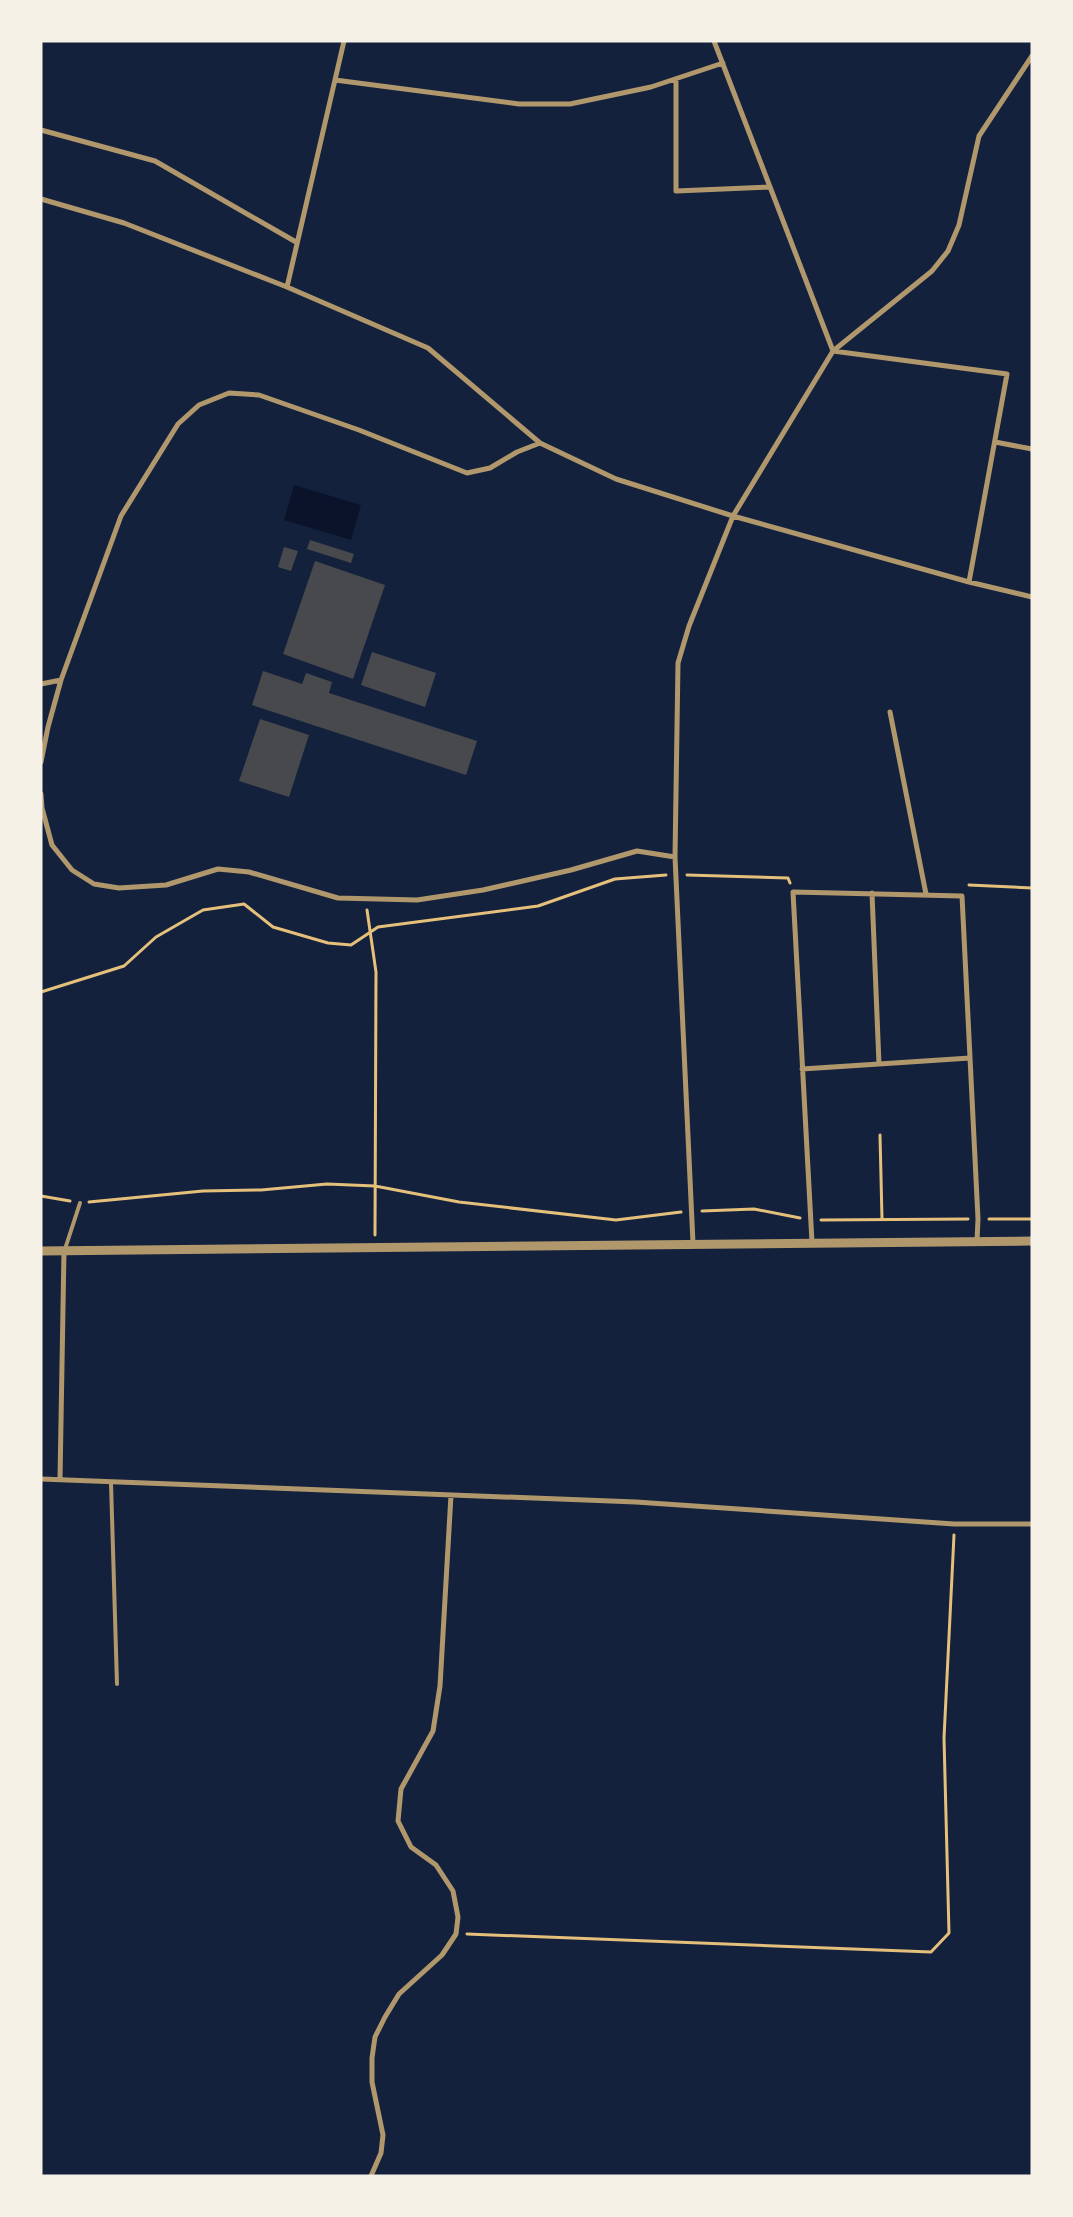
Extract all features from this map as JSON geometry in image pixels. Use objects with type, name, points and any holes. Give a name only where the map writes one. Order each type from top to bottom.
[{"type":"street","points":[[287,287],[344,41]]},
{"type":"street","points":[[714,41],[833,351]]},
{"type":"street","points":[[692,1243],[675,857],[678,663],[689,626],[733,516],[833,351],[932,271],[948,251],[959,225],[978,136],[1032,56]]},
{"type":"street","points":[[335,80],[519,104],[570,104],[651,87],[723,63]]},
{"type":"street","points":[[676,79],[676,190],[770,187]]},
{"type":"street","points":[[41,130],[155,161],[296,242]]},
{"type":"street","points":[[41,200],[124,223],[287,287],[428,348],[540,443],[616,479],[733,516],[970,582],[1032,597]]},
{"type":"street","points":[[833,351],[1007,374],[970,582]]},
{"type":"street","points":[[41,762],[61,680],[121,516],[178,424],[199,406],[229,393],[258,395],[359,430],[467,473],[490,468],[517,452],[540,443]]},
{"type":"street","points":[[995,442],[1032,449]]},
{"type":"street","points":[[41,684],[61,680]]},
{"type":"street","points":[[890,712],[926,894]]},
{"type":"street","points":[[41,794],[42,808],[52,845],[72,870],[94,884],[119,888],[166,885],[218,869],[248,872],[338,898],[417,900],[484,890],[637,851],[675,857]]},
{"type":"street","points":[[812,1242],[793,892],[962,896],[978,1219],[977,1241]]},
{"type":"street","points":[[872,893],[879,1064]]},
{"type":"street","points":[[802,1068],[970,1058]]},
{"type":"street","points":[[41,1251],[1032,1241]]},
{"type":"street","points":[[60,1479],[64,1251]]},
{"type":"street","points":[[41,1479],[636,1502],[954,1524],[1032,1524]]},
{"type":"street","points":[[372,2176],[381,2153],[383,2135],[372,2082],[372,2058],[375,2037],[384,2017],[400,1994],[442,1956],[456,1934],[458,1917],[453,1891],[436,1865],[411,1847],[398,1821],[401,1790],[433,1731],[440,1686],[451,1495]]},
{"type":"lane","points":[[64,1251],[80,1202]]},
{"type":"lane","points":[[111,1483],[117,1684]]},
{"type":"path","points":[[41,992],[124,966],[156,937],[203,910],[244,904],[273,927],[328,943],[350,945],[378,927],[538,906],[615,879],[676,875],[788,878],[793,892]]},
{"type":"path","points":[[366,899],[369,933],[376,972],[374,1249]]},
{"type":"path","points":[[880,1135],[882,1219]]},
{"type":"path","points":[[41,1196],[80,1202],[203,1191],[261,1190],[327,1184],[375,1186],[459,1202],[616,1220],[690,1211],[754,1209],[810,1220],[1032,1219]]},
{"type":"path","points":[[456,1934],[931,1952],[949,1933],[944,1738],[954,1524]]},
{"type":"water","points":[[294,485],[361,505],[351,540],[284,520]]},
{"type":"building","points":[[310,540],[354,554],[351,563],[307,549]]},
{"type":"building","points":[[284,547],[298,551],[291,571],[278,567]]},
{"type":"building","points":[[315,561],[385,585],[353,679],[283,654]]},
{"type":"building","points":[[372,652],[436,673],[425,707],[361,685]]},
{"type":"building","points":[[263,671],[302,684],[306,673],[332,682],[329,693],[477,741],[466,775],[252,705]]},
{"type":"building","points":[[260,719],[309,735],[289,797],[239,781]]}]
